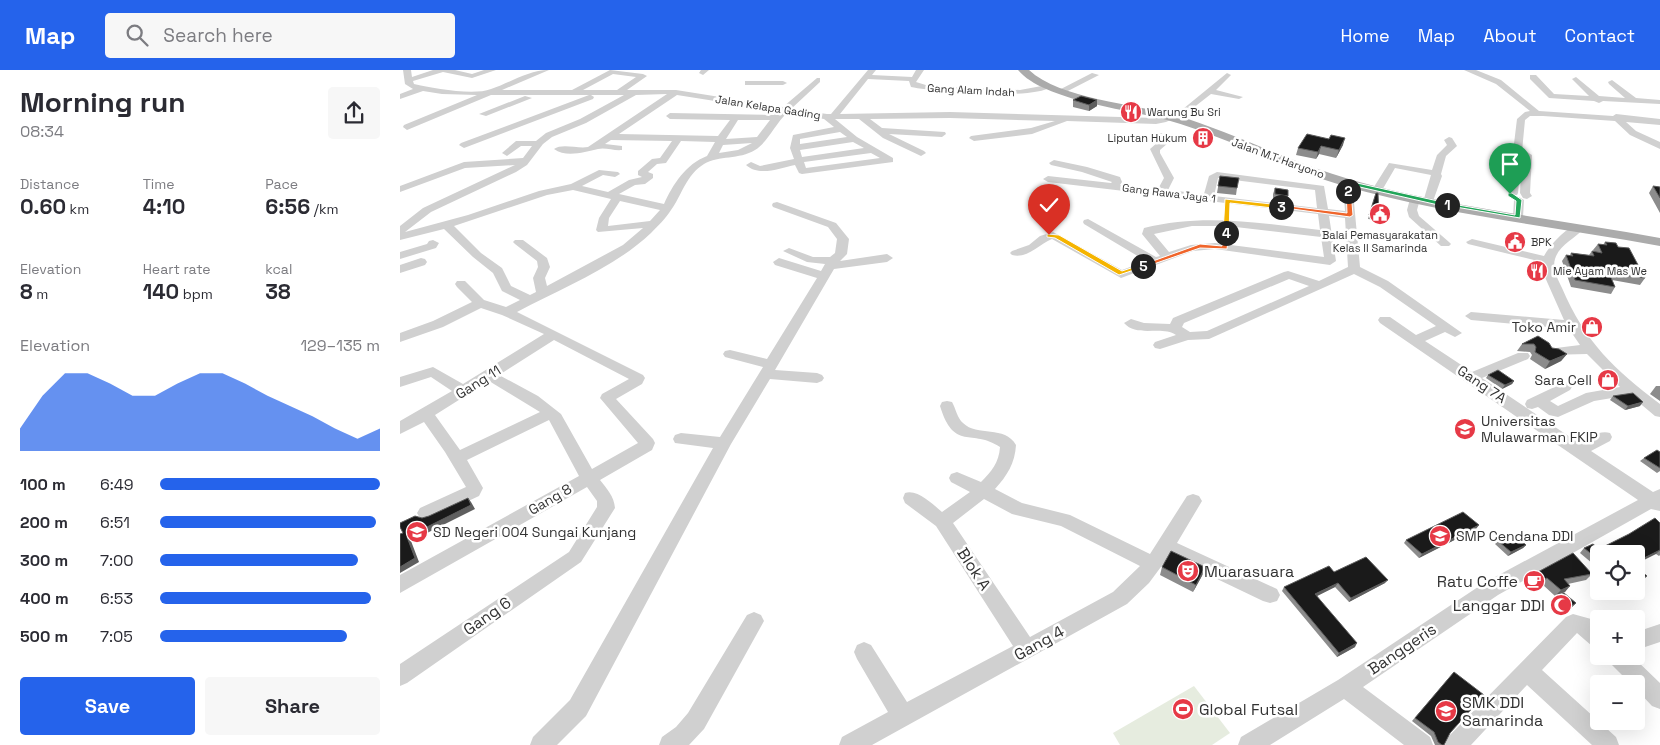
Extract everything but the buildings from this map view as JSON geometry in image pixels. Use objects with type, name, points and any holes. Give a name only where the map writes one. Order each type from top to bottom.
[{"type":"main road","name":"Jalan M.T. Haryono","points":[[1023,70],[1028,77],[1047,87],[1171,118],[1291,165],[1348,183],[1428,202],[1660,242]]},
{"type":"street","points":[[406,75],[440,70]]},
{"type":"street","points":[[446,70],[472,76],[492,70]]},
{"type":"street","points":[[407,127],[545,70]]},
{"type":"street","points":[[891,78],[897,70]]},
{"type":"street","name":"Gang Alam Indah","points":[[920,70],[912,82],[914,85],[929,88],[1020,92],[1047,87]]},
{"type":"street","points":[[1468,70],[1503,83],[1537,113]]},
{"type":"street","points":[[572,93],[614,71],[643,76],[618,92]]},
{"type":"street","points":[[841,129],[798,136],[795,139],[795,148],[802,171],[890,160],[854,139],[841,129],[830,116],[870,73],[891,78],[913,79]]},
{"type":"street","points":[[737,96],[753,74]]},
{"type":"street","name":"Jalan Kelapa Gading","points":[[406,75],[412,86],[442,92],[490,94],[676,92],[737,96],[785,109],[830,116],[861,116],[884,112],[1156,120],[1171,118]]},
{"type":"street","points":[[1061,91],[1095,75]]},
{"type":"street","points":[[1171,118],[1209,91],[1227,75]]},
{"type":"street","points":[[1533,77],[1552,96],[1660,102]]},
{"type":"street","points":[[1576,79],[1604,105]]},
{"type":"street","points":[[507,312],[627,247],[653,224],[667,208],[678,185],[700,162],[712,156],[749,150],[755,147],[776,118],[817,80]]},
{"type":"street","points":[[1612,82],[1633,100]]},
{"type":"street","points":[[748,83],[783,83]]},
{"type":"street","points":[[400,97],[422,88]]},
{"type":"street","points":[[1209,91],[1239,97]]},
{"type":"street","points":[[464,144],[601,92]]},
{"type":"street","points":[[400,231],[428,210],[505,175],[524,162],[549,135],[583,121],[634,92]]},
{"type":"street","points":[[559,149],[584,151],[595,146],[676,92]]},
{"type":"street","points":[[737,96],[762,92]]},
{"type":"street","points":[[496,123],[582,93]]},
{"type":"street","points":[[483,114],[539,94]]},
{"type":"street","points":[[448,102],[464,105]]},
{"type":"street","points":[[1518,217],[1521,196],[1524,116],[1537,113],[1614,115],[1660,122]]},
{"type":"street","points":[[414,114],[432,118]]},
{"type":"street","points":[[1525,121],[1554,114]]},
{"type":"street","points":[[1614,115],[1633,133],[1660,145]]},
{"type":"street","points":[[670,116],[776,118]]},
{"type":"street","points":[[861,116],[878,131],[920,153]]},
{"type":"street","points":[[653,224],[602,230],[604,218],[612,197],[634,182],[641,182],[650,176],[641,173],[654,162],[663,161],[680,138],[700,117]]},
{"type":"street","points":[[974,138],[1032,130],[1075,117]]},
{"type":"street","points":[[712,156],[720,140],[736,118]]},
{"type":"street","points":[[528,120],[562,129]]},
{"type":"street","points":[[878,131],[942,134]]},
{"type":"street","points":[[1161,136],[1163,143],[1155,149],[1155,154],[1166,167],[1170,178],[1162,192]]},
{"type":"street","points":[[610,137],[760,140]]},
{"type":"street","points":[[795,148],[854,139]]},
{"type":"street","points":[[1428,202],[1444,152],[1452,146],[1449,140]]},
{"type":"street","points":[[507,153],[519,143],[539,144]]},
{"type":"street","points":[[595,146],[620,148]]},
{"type":"street","points":[[752,165],[759,169],[799,160],[873,150]]},
{"type":"street","points":[[400,189],[464,165],[524,162],[538,164]]},
{"type":"street","points":[[1054,163],[1084,169],[1116,179],[1117,182],[1113,187]]},
{"type":"street","points":[[1377,190],[1391,165],[1436,174]]},
{"type":"street","points":[[400,237],[448,226],[540,193],[573,187],[602,172],[615,174]]},
{"type":"street","points":[[1161,258],[1147,231],[1192,223],[1288,256],[1330,261],[1320,188],[1215,175],[1208,198]]},
{"type":"street","name":"Gang Rawa Jaya 1","points":[[1048,179],[1350,215]]},
{"type":"street","points":[[1348,183],[1354,269]]},
{"type":"street","points":[[573,187],[667,208]]},
{"type":"street","points":[[1182,207],[1186,195]]},
{"type":"street","points":[[1415,199],[1412,210],[1414,216],[1446,244]]},
{"type":"street","points":[[1226,235],[1227,201]]},
{"type":"street","points":[[541,745],[578,708],[724,443],[829,268],[841,254],[843,239],[832,225],[778,205]]},
{"type":"street","points":[[1088,222],[1161,258]]},
{"type":"street","points":[[448,226],[477,255],[498,271],[506,288],[530,300]]},
{"type":"street","points":[[1578,228],[1560,244],[1548,260],[1555,287],[1572,324],[1589,349],[1632,390],[1660,412]]},
{"type":"street","points":[[1016,254],[1033,247],[1044,238],[1053,235],[1121,274],[1226,235],[1326,234]]},
{"type":"street","points":[[519,242],[543,260],[544,267],[539,278],[543,293]]},
{"type":"street","points":[[1472,242],[1548,260]]},
{"type":"street","points":[[400,256],[431,247],[432,243]]},
{"type":"street","points":[[789,252],[829,268]]},
{"type":"street","points":[[1288,256],[1288,276]]},
{"type":"street","points":[[779,262],[829,268],[887,258]]},
{"type":"street","points":[[400,269],[421,262]]},
{"type":"street","points":[[1160,345],[1187,336],[1209,335],[1354,269]]},
{"type":"street","points":[[1354,269],[1377,280],[1451,330],[1415,340]]},
{"type":"street","points":[[1175,328],[1178,321],[1288,276],[1319,285]]},
{"type":"street","points":[[461,284],[480,303],[507,312],[554,334]]},
{"type":"street","points":[[400,338],[438,324],[480,303]]},
{"type":"street","points":[[1472,316],[1572,324]]},
{"type":"street","name":"Gang 7A","points":[[1385,320],[1578,450],[1658,501]]},
{"type":"street","points":[[1131,323],[1143,327],[1175,328],[1187,336]]},
{"type":"street","name":"Gang 11","points":[[400,428],[426,414],[554,334]]},
{"type":"street","name":"Gang 8","points":[[400,585],[647,445],[607,398],[636,382],[638,378],[554,334]]},
{"type":"street","points":[[1553,352],[1589,349]]},
{"type":"street","points":[[730,354],[768,370],[818,378]]},
{"type":"street","points":[[1472,377],[1523,356]]},
{"type":"street","points":[[400,382],[429,372],[436,374],[463,391]]},
{"type":"street","points":[[489,375],[551,412],[588,478]]},
{"type":"street","points":[[1520,410],[1565,387]]},
{"type":"street","points":[[1539,400],[1558,412],[1592,397],[1632,390]]},
{"type":"street","points":[[942,521],[982,490],[1000,473],[1007,459],[1008,445],[999,440],[961,431],[950,420],[947,406]]},
{"type":"street","points":[[457,458],[551,412]]},
{"type":"street","points":[[426,414],[457,458],[474,490],[426,513]]},
{"type":"street","points":[[1578,450],[1604,437]]},
{"type":"street","points":[[681,439],[724,443]]},
{"type":"street","name":"Gang 6","points":[[400,676],[576,557],[606,508],[607,503],[588,478]]},
{"type":"street","points":[[957,478],[1018,509],[1064,520],[1153,564]]},
{"type":"street","name":"Blok A","points":[[911,498],[942,521],[1027,650]]},
{"type":"street","name":"Gang 4","points":[[862,742],[904,716],[1120,598],[1136,584],[1153,564],[1194,501]]},
{"type":"street","name":"Banggeris","points":[[1249,745],[1345,686],[1491,589],[1658,501]]},
{"type":"street","points":[[1165,546],[1270,595]]},
{"type":"street","points":[[670,745],[684,735],[696,721],[754,621]]},
{"type":"street","points":[[1456,745],[1573,623],[1578,622],[1590,631]]},
{"type":"street","points":[[1645,638],[1660,633]]},
{"type":"street","points":[[864,652],[904,716]]},
{"type":"street","points":[[1626,665],[1660,698]]},
{"type":"street","points":[[1526,670],[1608,745]]},
{"type":"street","points":[[1345,686],[1422,745]]},
{"type":"shaded area","name":"Global Futsal","points":[[1194,686],[1230,733],[1212,745],[1120,745],[1113,733]]},
{"type":"place","name":"Warung Bu Sri","points":[[1131,112]]},
{"type":"place","name":"Liputan Hukum","points":[[1203,138]]},
{"type":"place","name":"Balai Pemasyarakatan Kelas II Samarinda","points":[[1380,214]]},
{"type":"place","name":"BPK","points":[[1515,242]]},
{"type":"place","name":"Mie Ayam Mas We","points":[[1537,271]]},
{"type":"place","name":"Toko Amir","points":[[1592,327]]},
{"type":"place","name":"Sara Cell","points":[[1608,380]]},
{"type":"place","name":"Universitas Mulawarman FKIP","points":[[1465,429]]},
{"type":"place","name":"SD Negeri 004 Sungai Kunjang","points":[[417,532]]},
{"type":"place","name":"SMP Cendana DDI","points":[[1440,536]]},
{"type":"place","name":"Muarasuara","points":[[1188,571]]},
{"type":"place","name":"Ratu Coffe","points":[[1534,581]]},
{"type":"place","name":"Langgar DDI","points":[[1561,605]]},
{"type":"place","name":"Global Futsal","points":[[1183,709]]},
{"type":"place","name":"SMK DDI Samarinda","points":[[1446,711]]},
{"type":"route","points":[[1049,235],[1056,236],[1123,274],[1155,260],[1191,248],[1216,246],[1225,248],[1227,201],[1350,215],[1348,183],[1428,202],[1518,217],[1519,200],[1514,199],[1510,194]]}]
